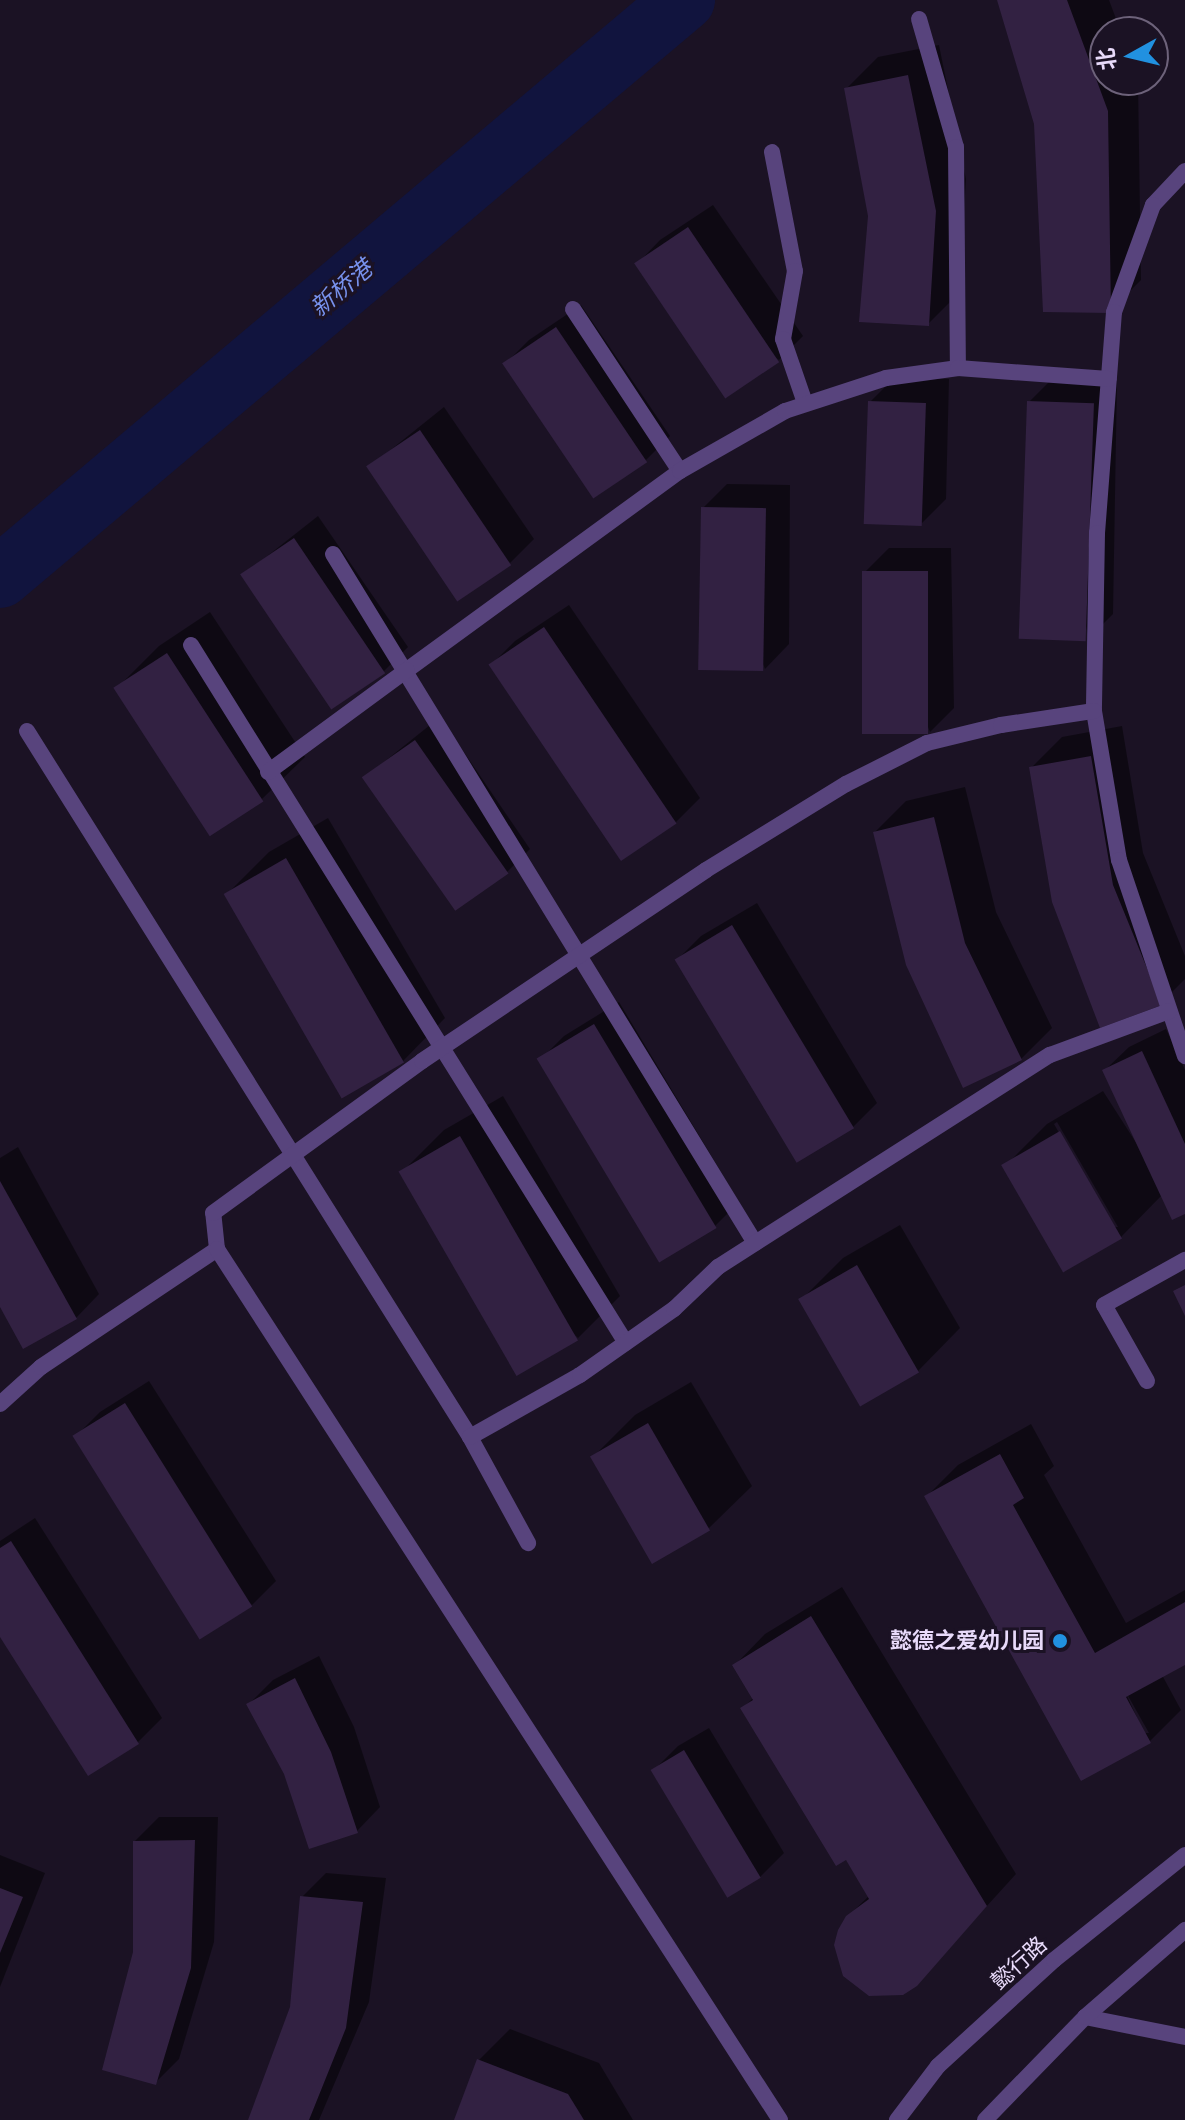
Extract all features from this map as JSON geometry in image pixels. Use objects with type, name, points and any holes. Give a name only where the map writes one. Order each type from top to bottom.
[{"type":"street","points":[[919,19],[956,147],[958,368]]},
{"type":"street","points":[[772,152],[795,271],[783,339],[805,403]]},
{"type":"street","points":[[1185,171],[1153,205],[1114,312],[1097,533],[1094,711],[1119,860],[1185,1056]]},
{"type":"street","points":[[573,309],[680,471]]},
{"type":"street","points":[[268,772],[680,471],[805,403],[886,378],[958,368],[1109,379]]},
{"type":"street","points":[[333,554],[582,954],[755,1243]]},
{"type":"street","points":[[191,645],[626,1343]]},
{"type":"street","points":[[780,2120],[217,1249],[213,1213],[443,1046],[846,784],[927,743],[1001,725],[1094,711]]},
{"type":"street","points":[[27,731],[291,1157],[470,1437],[528,1543]]},
{"type":"street","points":[[470,1437],[626,1343],[674,1309],[718,1267],[1050,1055],[1169,1011]]},
{"type":"street","points":[[0,1404],[41,1367],[217,1249]]},
{"type":"street","points":[[1147,1381],[1104,1305],[1185,1260]]},
{"type":"street","name":"懿行路","points":[[897,2120],[938,2066],[1054,1960],[1185,1855]]},
{"type":"street","points":[[985,2120],[1085,2017],[1185,1930]]},
{"type":"street","points":[[1085,2017],[1185,2037]]},
{"type":"building","points":[[997,0],[1067,0],[1089,60],[1089,96],[1102,96],[1108,111],[1111,313],[1043,312],[1034,124]]},
{"type":"building","points":[[908,75],[936,211],[929,326],[859,322],[868,216],[844,88]]},
{"type":"building","points":[[688,227],[779,362],[725,398],[634,263]]},
{"type":"building","points":[[556,327],[647,462],[593,498],[502,363]]},
{"type":"building","points":[[868,401],[926,403],[922,526],[864,524]]},
{"type":"building","points":[[1027,401],[1094,403],[1086,641],[1019,639]]},
{"type":"building","points":[[420,430],[511,565],[457,601],[366,466]]},
{"type":"building","points":[[701,507],[766,508],[763,671],[698,670]]},
{"type":"building","points":[[294,538],[385,673],[331,709],[240,574]]},
{"type":"building","points":[[862,571],[928,571],[928,734],[862,734]]},
{"type":"building","points":[[544,627],[677,823],[621,861],[488,664]]},
{"type":"building","points":[[167,653],[263,801],[210,836],[113,688]]},
{"type":"building","points":[[415,740],[508,874],[455,911],[362,777]]},
{"type":"building","points":[[1091,756],[1113,885],[1162,1005],[1100,1028],[1052,902],[1029,767]]},
{"type":"building","points":[[934,817],[965,943],[1022,1060],[963,1088],[906,965],[873,832]]},
{"type":"building","points":[[286,858],[404,1062],[342,1098],[224,894]]},
{"type":"building","points":[[732,925],[854,1128],[797,1163],[675,960]]},
{"type":"building","points":[[594,1024],[717,1228],[659,1263],[537,1059]]},
{"type":"building","points":[[1142,1051],[1185,1144],[1185,1214],[1172,1220],[1102,1070]]},
{"type":"building","points":[[1060,1131],[1122,1238],[1063,1272],[1001,1165]]},
{"type":"building","points":[[460,1136],[578,1340],[517,1376],[399,1172]]},
{"type":"building","points":[[0,1181],[77,1319],[23,1349],[0,1307]]},
{"type":"building","points":[[857,1265],[919,1372],[860,1406],[798,1299]]},
{"type":"building","points":[[1185,1285],[1185,1316],[1173,1291]]},
{"type":"building","points":[[125,1403],[252,1607],[200,1639],[72,1436]]},
{"type":"building","points":[[648,1423],[710,1530],[652,1564],[590,1456]]},
{"type":"building","points":[[1000,1454],[1024,1498],[1013,1505],[1095,1653],[1185,1602],[1185,1665],[1126,1697],[1151,1743],[1081,1781],[924,1496]]},
{"type":"building","points":[[11,1541],[139,1744],[88,1776],[0,1637],[0,1548]]},
{"type":"building","points":[[811,1616],[987,1906],[917,1986],[903,1995],[869,1996],[843,1976],[834,1945],[838,1930],[846,1916],[869,1899],[846,1860],[836,1866],[740,1708],[753,1700],[732,1665]]},
{"type":"building","points":[[295,1678],[331,1752],[358,1833],[309,1849],[284,1774],[246,1704]]},
{"type":"building","points":[[684,1750],[761,1878],[727,1898],[651,1770]]},
{"type":"building","points":[[195,1840],[191,1968],[156,2085],[102,2070],[133,1952],[133,1841]]},
{"type":"building","points":[[0,1888],[23,1897],[0,1953]]},
{"type":"building","points":[[300,1896],[363,1902],[346,2028],[309,2120],[248,2120],[290,2007]]},
{"type":"building","points":[[477,2059],[568,2094],[584,2120],[454,2120]]},
{"type":"waterway","name":"新桥港","points":[[0,577],[684,0]]},
{"type":"place","name":"懿德之爱幼儿园","points":[[1060,1641]]}]
